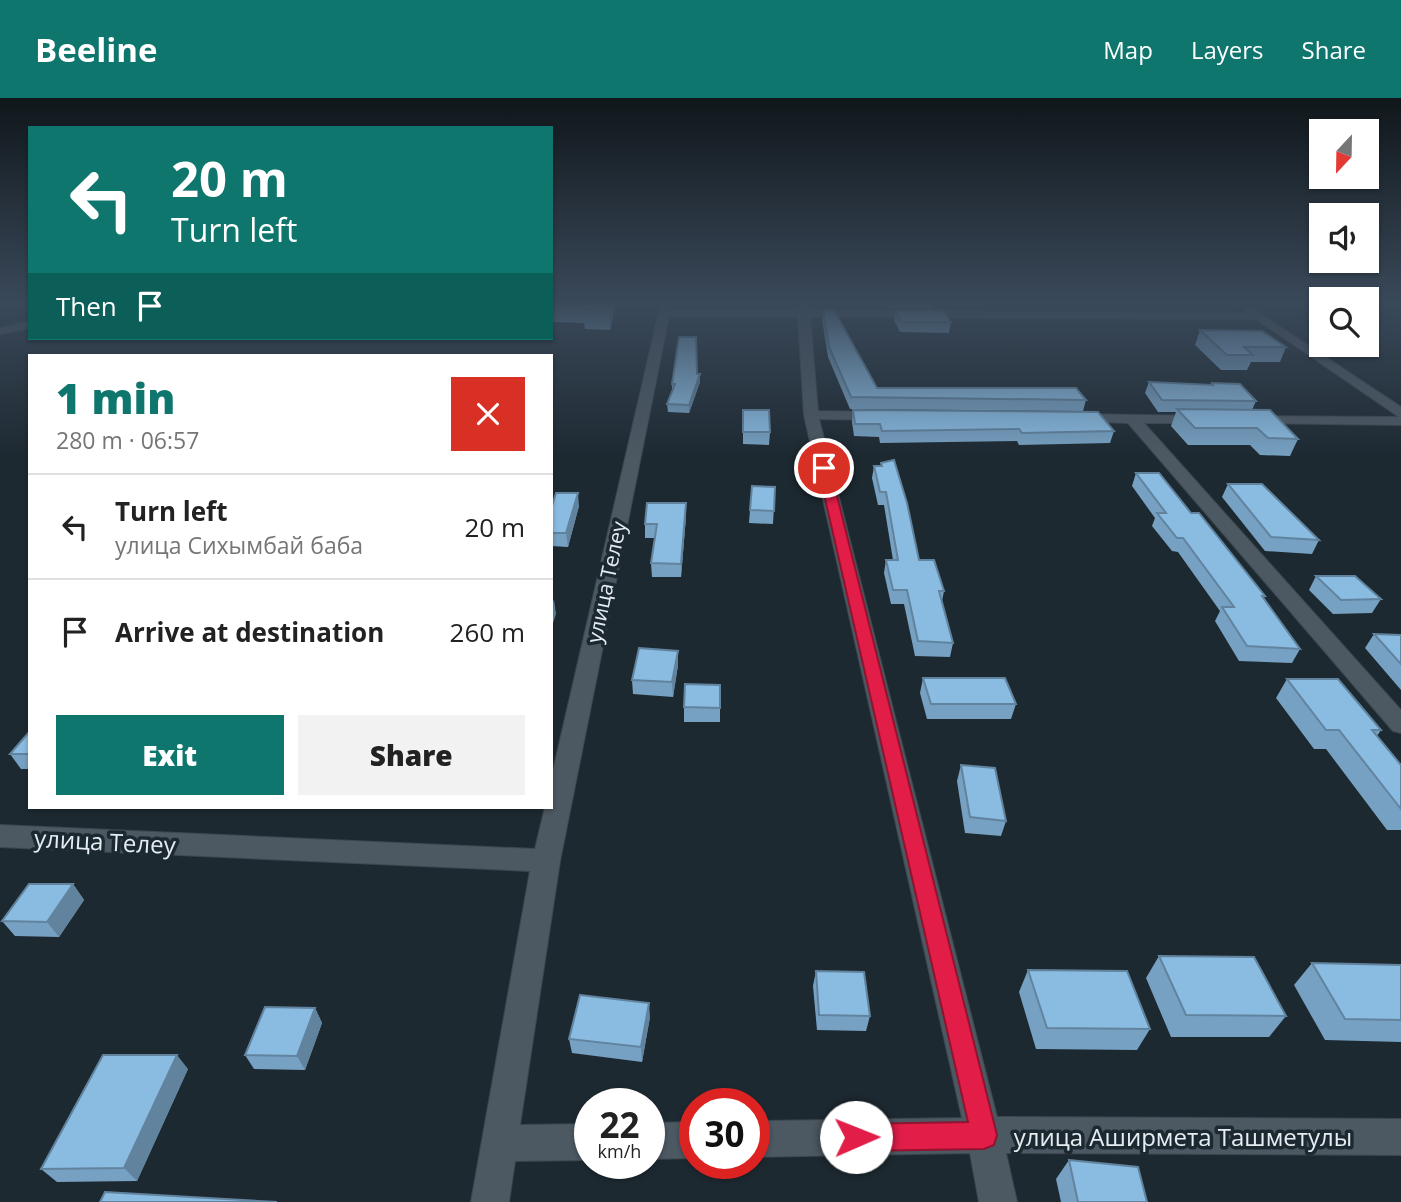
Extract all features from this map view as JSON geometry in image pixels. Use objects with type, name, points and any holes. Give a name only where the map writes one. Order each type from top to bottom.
[{"type":"street","name":"улица Телеу","points":[[490,1202],[546,861],[655,355]]},
{"type":"street","points":[[807,355],[811,415],[998,1202]]},
{"type":"street","points":[[1315,355],[1401,413]]},
{"type":"street","points":[[811,415],[895,416]]},
{"type":"street","points":[[1062,418],[1213,419]]},
{"type":"street","points":[[1132,418],[1401,725]]},
{"type":"street","points":[[1240,419],[1401,421]]},
{"type":"street","name":"улица Телеу","points":[[0,836],[546,861]]},
{"type":"street","name":"улица Аширмета Ташметулы","points":[[770,1139],[984,1135],[1401,1137]]},
{"type":"street","points":[[500,1143],[574,1142]]},
{"type":"building","points":[[676,355],[696,355],[697,374],[700,374],[689,405],[667,404],[675,384],[672,384]]},
{"type":"building","points":[[832,355],[859,355],[877,388],[1076,388],[1086,400],[851,397]]},
{"type":"building","points":[[1149,382],[1240,384],[1256,401],[1162,400]]},
{"type":"building","points":[[1177,409],[1270,410],[1298,439],[1268,438],[1257,428],[1195,428]]},
{"type":"building","points":[[743,410],[769,410],[770,432],[743,432]]},
{"type":"building","points":[[853,410],[1098,412],[1114,431],[882,431],[880,424],[855,424]]},
{"type":"building","points":[[894,460],[907,503],[919,560],[934,560],[944,591],[939,591],[953,643],[918,641],[907,590],[893,590],[886,560],[898,560],[886,492],[880,492],[874,466],[882,466],[881,463]]},
{"type":"building","points":[[1136,473],[1159,473],[1191,513],[1199,513],[1265,596],[1262,596],[1300,649],[1247,646],[1222,607],[1234,607],[1183,538],[1177,538],[1157,513],[1166,513]]},
{"type":"building","points":[[1228,484],[1262,484],[1319,540],[1271,537]]},
{"type":"building","points":[[752,486],[775,487],[774,511],[750,510]]},
{"type":"building","points":[[556,493],[578,493],[566,533],[553,533],[553,503]]},
{"type":"building","points":[[647,503],[686,503],[681,564],[651,563],[657,524],[645,524]]},
{"type":"building","points":[[1316,576],[1355,576],[1381,599],[1341,600]]},
{"type":"building","points":[[1374,634],[1401,635],[1401,664]]},
{"type":"building","points":[[639,648],[678,651],[672,682],[632,680]]},
{"type":"building","points":[[923,678],[1005,678],[1016,704],[931,704]]},
{"type":"building","points":[[1287,679],[1338,679],[1381,730],[1372,730],[1401,765],[1401,809],[1339,730],[1326,730]]},
{"type":"building","points":[[685,684],[720,685],[720,708],[684,707]]},
{"type":"building","points":[[28,733],[28,754],[10,754]]},
{"type":"building","points":[[961,765],[995,768],[1006,821],[970,817]]},
{"type":"building","points":[[29,884],[73,884],[47,922],[2,921]]},
{"type":"building","points":[[1159,956],[1254,957],[1286,1016],[1186,1015]]},
{"type":"building","points":[[1312,963],[1401,965],[1401,1020],[1345,1019]]},
{"type":"building","points":[[1028,970],[1127,971],[1150,1029],[1047,1028]]},
{"type":"building","points":[[816,971],[864,972],[870,1016],[819,1015]]},
{"type":"building","points":[[580,995],[649,1003],[641,1047],[569,1039]]},
{"type":"building","points":[[265,1007],[315,1008],[297,1056],[245,1055]]},
{"type":"building","points":[[103,1055],[177,1055],[124,1168],[41,1169]]},
{"type":"building","points":[[1069,1160],[1138,1167],[1147,1202],[1078,1202]]},
{"type":"building","points":[[105,1192],[277,1202],[100,1202]]},
{"type":"route","points":[[824,468],[984,1135],[856,1137]]}]
